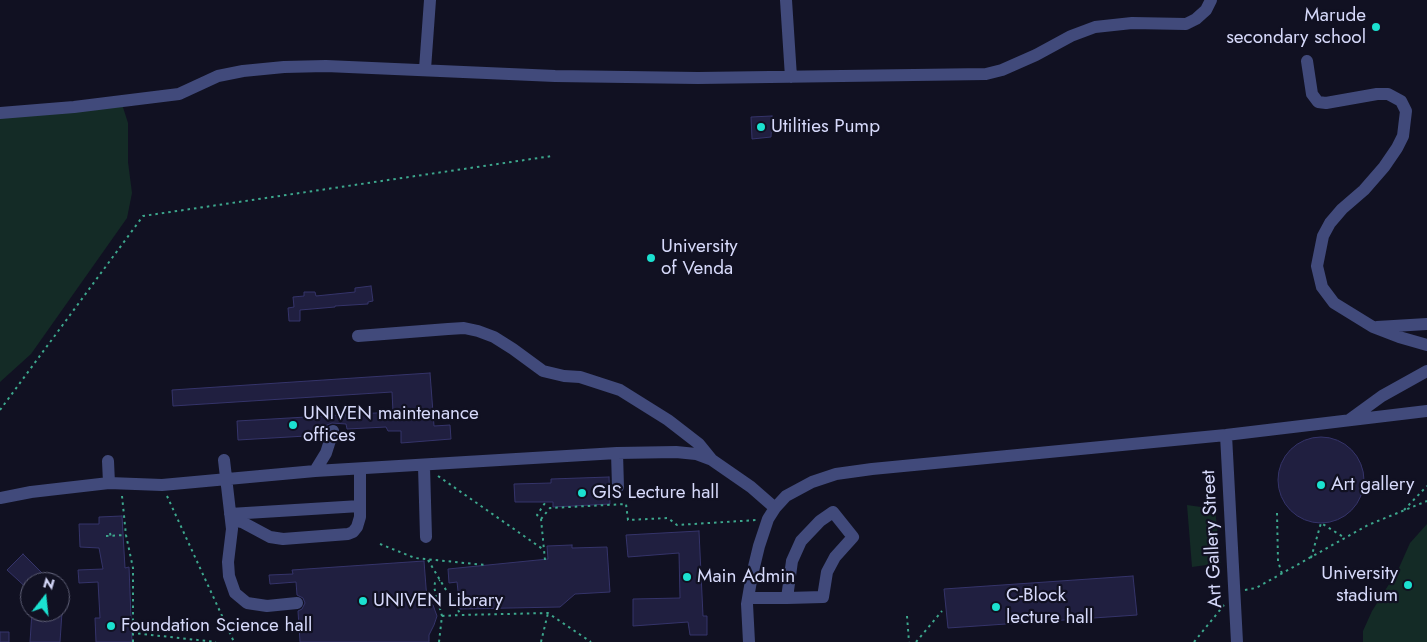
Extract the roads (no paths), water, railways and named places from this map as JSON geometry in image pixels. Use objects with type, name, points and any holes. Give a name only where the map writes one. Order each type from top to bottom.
[{"type":"street","points":[[425,69],[430,0]]},
{"type":"street","points":[[786,0],[791,76]]},
{"type":"street","points":[[0,113],[74,107],[179,94],[218,76],[243,71],[284,67],[326,66],[604,77],[698,78],[791,76],[902,77],[986,74],[1002,70],[1036,55],[1070,36],[1095,27],[1132,23],[1186,24],[1196,20],[1206,10],[1211,0]]},
{"type":"street","points":[[1307,61],[1312,94],[1318,102],[1326,103],[1377,94],[1388,94],[1401,100],[1406,111],[1403,136],[1397,148],[1364,190],[1342,209],[1330,223],[1322,236],[1317,266],[1322,287],[1334,303],[1373,327],[1427,345]]},
{"type":"street","points":[[1373,327],[1427,324]]},
{"type":"street","points":[[358,336],[464,328],[494,337],[543,371],[564,376],[580,377],[620,390],[668,420],[699,444],[712,460]]},
{"type":"street","points":[[1348,420],[1382,396],[1427,371]]},
{"type":"street","points":[[749,642],[747,628],[748,598],[759,546],[771,513],[786,496],[812,482],[836,474],[872,468],[1226,434],[1427,411]]},
{"type":"street","points":[[315,472],[326,454],[333,431]]},
{"type":"street","name":"Art Gallery Street","points":[[1226,434],[1237,642]]},
{"type":"street","points":[[0,498],[31,492],[114,483],[162,485],[360,469],[617,453],[676,452],[696,454],[712,460],[751,487],[771,513]]},
{"type":"street","points":[[617,453],[618,487]]},
{"type":"street","points":[[224,460],[232,529],[228,562],[229,576],[235,593],[247,603],[267,606],[297,603]]},
{"type":"street","points":[[108,461],[114,483]]},
{"type":"street","points":[[424,466],[426,537]]},
{"type":"street","points":[[231,517],[263,535],[276,538],[348,534],[353,532],[359,522],[360,469]]},
{"type":"street","points":[[231,517],[360,506]]},
{"type":"street","points":[[748,598],[788,598],[823,597],[827,572],[835,557],[853,537],[833,512],[820,521],[801,541],[792,561],[788,598]]},
{"type":"place","name":"Marude secondary school","points":[[1376,27]]},
{"type":"place","name":"Utilities Pump","points":[[761,127]]},
{"type":"place","name":"University of Venda","points":[[651,258]]},
{"type":"place","name":"UNIVEN maintenance offices","points":[[293,425]]},
{"type":"place","name":"Art gallery","points":[[1321,485]]},
{"type":"place","name":"GIS Lecture hall","points":[[582,493]]},
{"type":"place","name":"Main Admin","points":[[687,577]]},
{"type":"place","name":"University stadium","points":[[1408,585]]},
{"type":"place","name":"UNIVEN Library","points":[[363,601]]},
{"type":"place","name":"C-Block lecture hall","points":[[996,607]]},
{"type":"place","name":"Foundation Science hall","points":[[111,626]]}]
